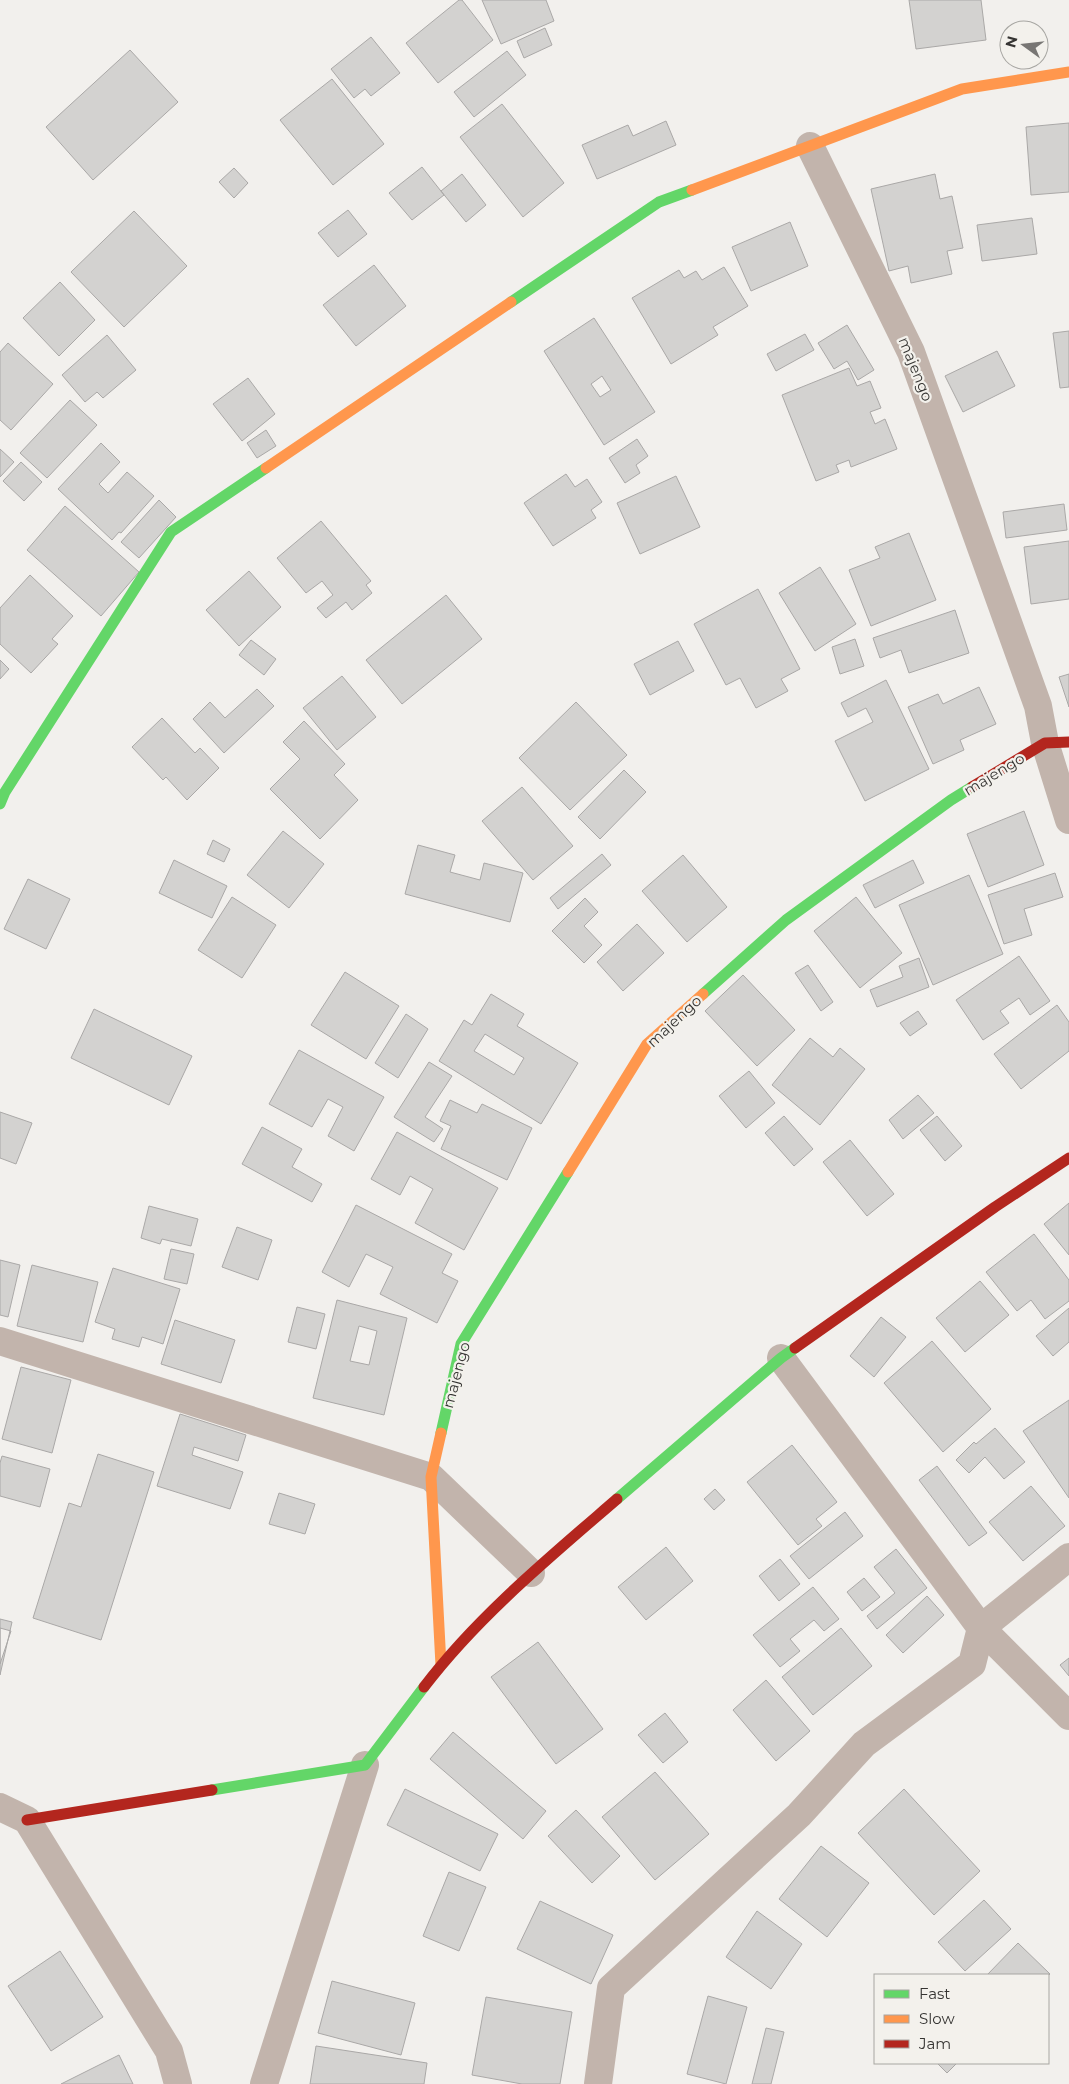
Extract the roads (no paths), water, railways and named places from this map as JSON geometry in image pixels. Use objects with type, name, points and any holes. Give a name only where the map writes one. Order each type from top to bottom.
[{"type":"street","points":[[0,804],[171,532],[659,202],[962,89],[1069,72]]},
{"type":"street","name":"majengo","points":[[810,146],[911,352],[1038,706],[1057,742],[1069,820]]},
{"type":"street","name":"majengo","points":[[441,1665],[431,1477],[461,1344],[647,1044],[786,920],[951,800],[1057,742]]},
{"type":"street","points":[[264,2084],[365,1765],[441,1665],[531,1573],[781,1358],[995,1207],[1069,1158]]},
{"type":"street","points":[[0,1341],[431,1477],[531,1573]]},
{"type":"street","points":[[781,1358],[981,1628],[1069,1716]]},
{"type":"street","points":[[598,2084],[611,1988],[799,1815],[864,1744],[972,1664],[981,1628],[1069,1557]]},
{"type":"street","points":[[26,1820],[365,1765]]},
{"type":"street","points":[[0,1807],[26,1820],[169,2051],[178,2084]]}]
